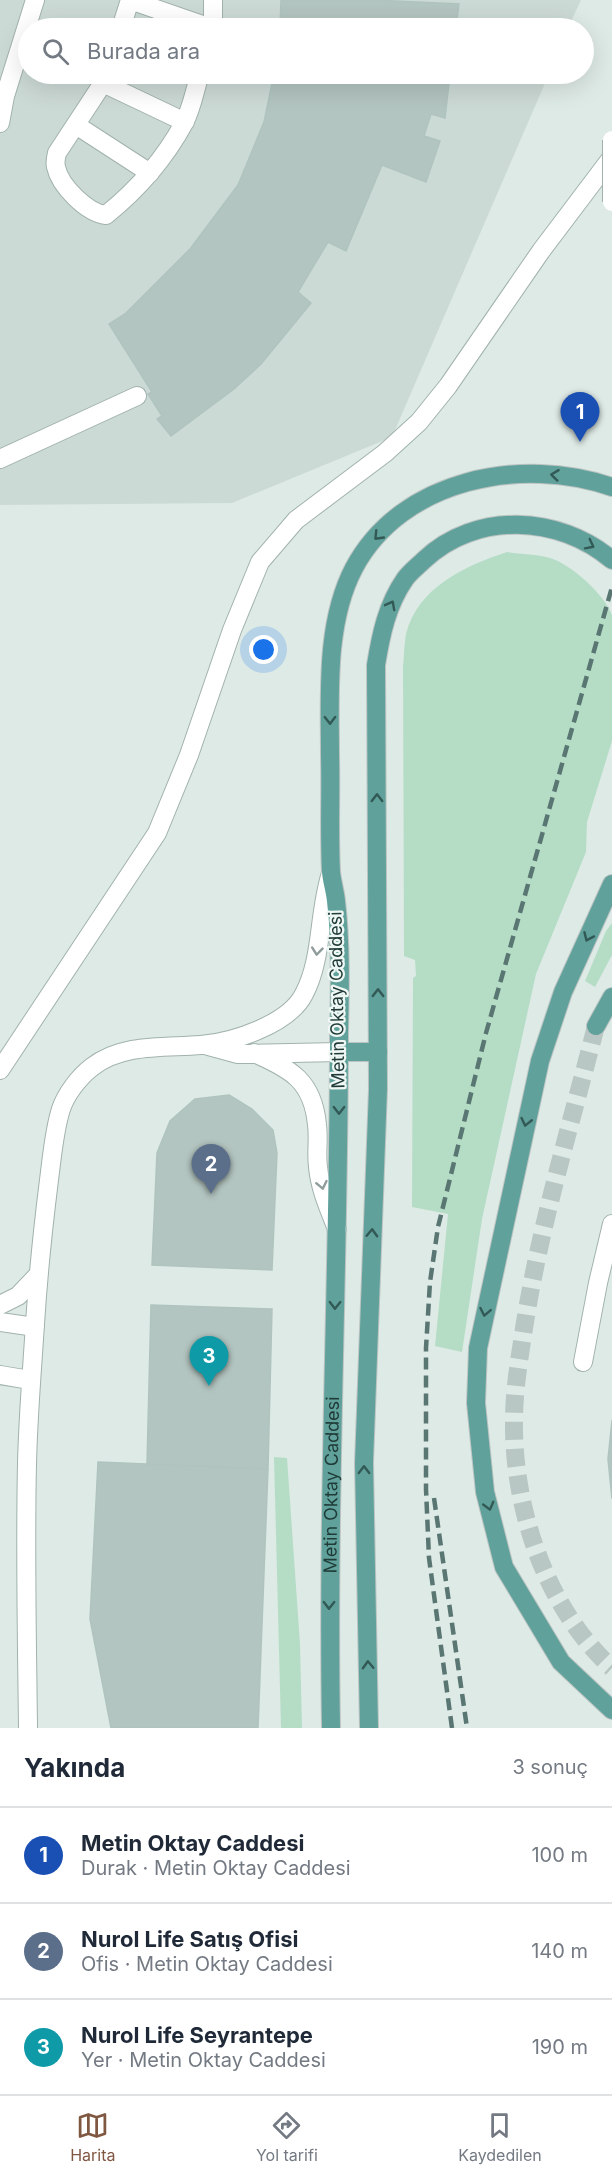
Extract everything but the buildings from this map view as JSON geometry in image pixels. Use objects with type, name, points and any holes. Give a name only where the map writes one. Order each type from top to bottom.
[{"type":"main road","name":"Metin Oktay Caddesi","points":[[331,1728],[330,1550],[339,1052],[336,903],[331,873],[330,705],[336,623],[354,569],[369,546],[397,516],[462,483],[504,474],[536,473],[572,477],[612,487]]},
{"type":"main road","name":"Metin Oktay Caddesi","points":[[369,1726],[364,1463],[378,1052],[376,665],[385,616],[405,578],[438,547],[473,529],[508,524],[544,527],[596,547],[612,560]]},
{"type":"main road","points":[[612,884],[563,992],[540,1061],[480,1338],[476,1403],[485,1492],[504,1567],[561,1662],[612,1710]]},
{"type":"main road","points":[[597,1026],[612,997]]},
{"type":"main road","points":[[339,1052],[378,1052]]},
{"type":"street","points":[[29,18],[35,0]]},
{"type":"street","points":[[124,18],[130,0],[183,18]]},
{"type":"street","points":[[212,18],[213,0]]},
{"type":"street","points":[[0,123],[5,96],[18,54]]},
{"type":"street","points":[[101,84],[57,153],[56,166],[62,182],[95,214],[106,215],[127,198],[150,173],[185,122],[197,84]]},
{"type":"street","points":[[116,84],[185,122]]},
{"type":"street","points":[[76,125],[150,173]]},
{"type":"street","points":[[611,192],[612,140]]},
{"type":"street","points":[[0,1070],[157,833],[189,755],[232,630],[260,562],[296,520],[385,453],[419,422],[448,386],[541,251],[612,156]]},
{"type":"street","points":[[0,459],[137,396]]},
{"type":"street","points":[[28,1728],[27,1464],[30,1380],[37,1276],[54,1142],[62,1107],[77,1082],[92,1067],[114,1055],[153,1046],[203,1045],[242,1036],[264,1028],[296,1006],[303,996],[314,968],[323,897],[331,873]]},
{"type":"street","points":[[203,1045],[238,1054],[339,1052]]},
{"type":"street","points":[[254,1053],[293,1072],[304,1084],[314,1102],[318,1167],[324,1198],[337,1230]]},
{"type":"street","points":[[583,1362],[612,1224]]},
{"type":"street","points":[[0,1305],[18,1296],[37,1276]]},
{"type":"street","points":[[0,1322],[35,1327]]},
{"type":"street","points":[[0,1375],[30,1380]]},
{"type":"shaded area","points":[[0,0],[581,0],[573,18],[18,18],[18,84],[545,84],[392,437],[232,503],[0,505]]},
{"type":"green space","points":[[507,552],[558,561],[586,581],[608,607],[612,615],[612,741],[587,822],[586,852],[536,974],[482,1219],[462,1352],[435,1346],[448,1214],[412,1207],[413,978],[416,976],[415,960],[404,956],[403,667],[406,634],[421,603],[432,591],[460,572]]},
{"type":"green space","points":[[612,923],[612,955],[595,987],[585,981],[606,931]]},
{"type":"green space","points":[[274,1457],[287,1458],[300,1644],[302,1728],[281,1728]]},
{"type":"tunnel","points":[[596,1026],[539,1247],[519,1359],[514,1421],[515,1454],[520,1488],[527,1522],[538,1555],[552,1587],[569,1616],[589,1644],[612,1668]]},
{"type":"railway","points":[[452,1728],[429,1558],[426,1489],[426,1348],[430,1282],[438,1227],[486,1033],[612,587]]},
{"type":"railway","points":[[434,1498],[467,1728]]},
{"type":"place","name":"Metin Oktay Caddesi","points":[[580,442]]},
{"type":"place","name":"Nurol Life Satış Ofisi","points":[[211,1194]]},
{"type":"place","name":"Nurol Life Seyrantepe","points":[[209,1386]]}]
